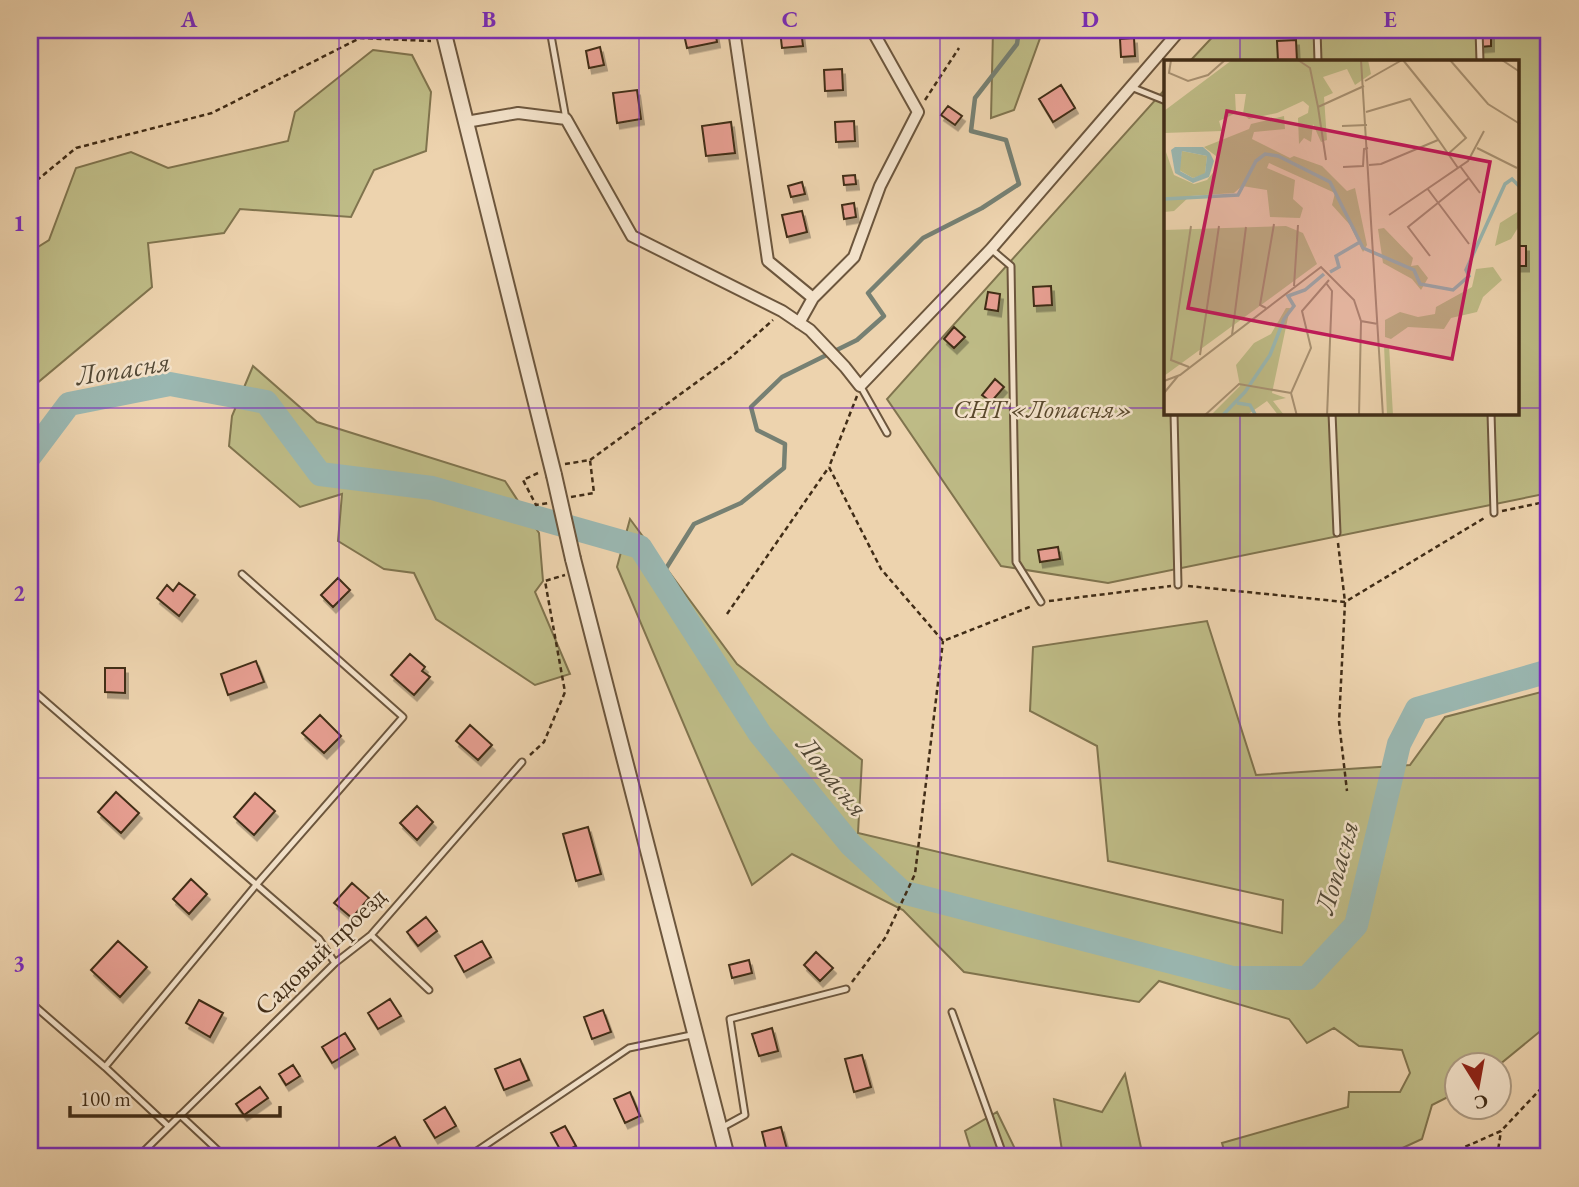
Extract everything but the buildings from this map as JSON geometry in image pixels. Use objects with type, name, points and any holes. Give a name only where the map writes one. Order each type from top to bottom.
[{"type":"street","points":[[734,30],[768,261],[813,298]]},
{"type":"street","points":[[799,323],[813,298],[855,257],[880,186],[918,112],[872,30]]},
{"type":"street","points":[[466,122],[518,113],[566,119],[632,236],[782,311],[810,330],[860,386],[991,249],[1180,30]]},
{"type":"street","points":[[445,36],[559,469],[573,566],[727,1157]]},
{"type":"lane","points":[[551,30],[566,119]]},
{"type":"lane","points":[[1317,30],[1318,60]]},
{"type":"lane","points":[[1479,30],[1480,60]]},
{"type":"lane","points":[[1130,87],[1164,100]]},
{"type":"lane","points":[[991,249],[1011,266],[1016,562],[1041,602]]},
{"type":"lane","points":[[860,386],[887,433]]},
{"type":"lane","points":[[1174,415],[1178,585]]},
{"type":"lane","points":[[1332,415],[1337,533]]},
{"type":"lane","points":[[1491,415],[1494,513]]},
{"type":"lane","points":[[105,1067],[256,885],[403,717],[242,573]]},
{"type":"lane","points":[[30,688],[319,939],[335,963]]},
{"type":"lane","name":"Садовый проезд","points":[[138,1157],[335,963],[370,935],[522,762]]},
{"type":"lane","points":[[370,935],[429,990]]},
{"type":"lane","points":[[720,1129],[745,1115],[730,1019],[846,989]]},
{"type":"lane","points":[[30,1002],[168,1126]]},
{"type":"lane","points":[[952,1012],[1004,1157]]},
{"type":"lane","points":[[468,1157],[629,1048],[696,1034]]},
{"type":"lane","points":[[180,1115],[225,1157]]},
{"type":"path","points":[[358,30],[360,38]]},
{"type":"path","points":[[30,186],[76,148],[212,113],[360,38],[445,36]]},
{"type":"path","points":[[918,112],[959,48]]},
{"type":"path","points":[[559,469],[590,460],[730,358],[782,311]]},
{"type":"path","points":[[727,614],[829,467],[860,386]]},
{"type":"path","points":[[829,467],[881,569],[943,641],[915,874],[886,938],[846,989]]},
{"type":"path","points":[[943,641],[1041,602],[1178,585],[1345,602],[1494,513],[1549,501]]},
{"type":"path","points":[[1337,533],[1345,602],[1339,722],[1347,791]]},
{"type":"path","points":[[522,762],[544,742],[565,692],[545,581],[573,566]]},
{"type":"path","points":[[1442,1157],[1501,1131],[1549,1080]]},
{"type":"path","points":[[1497,1157],[1501,1131]]},
{"type":"green space","points":[[993,30],[1043,30],[1014,110],[991,118]]},
{"type":"green space","name":"СНТ «Лопасня»","points":[[1219,30],[1549,30],[1549,493],[1108,583],[1001,566],[887,399],[1164,90],[1164,415],[1520,415],[1520,60],[1191,60]]},
{"type":"green space","points":[[373,50],[412,55],[431,92],[426,151],[374,170],[351,217],[240,209],[224,233],[148,243],[152,287],[30,389],[30,252],[49,240],[76,168],[131,152],[168,168],[288,141],[295,112]]},
{"type":"green space","points":[[253,366],[317,422],[505,481],[539,533],[543,581],[535,592],[570,674],[535,685],[436,619],[414,573],[384,569],[338,541],[342,494],[300,507],[229,446],[232,416]]},
{"type":"green space","points":[[630,519],[737,664],[862,760],[858,833],[1282,933],[1283,900],[1108,861],[1097,746],[1030,711],[1033,647],[1207,621],[1256,775],[1410,765],[1445,717],[1549,690],[1549,1024],[1512,1054],[1512,1050],[1442,1050],[1442,1100],[1432,1105],[1422,1139],[1383,1157],[1226,1157],[1222,1143],[1348,1107],[1349,1092],[1400,1092],[1410,1073],[1402,1050],[1359,1046],[1334,1028],[1307,1043],[1289,1019],[1159,981],[1139,1002],[964,972],[903,910],[792,854],[752,885],[617,567]]},
{"type":"green space","points":[[1125,1074],[1143,1157],[1063,1157],[1054,1099],[1102,1112]]},
{"type":"green space","points":[[997,1112],[1019,1157],[973,1157],[965,1131]]},
{"type":"waterway","points":[[660,578],[694,524],[741,503],[784,468],[785,444],[757,430],[751,407],[782,377],[857,340],[884,316],[868,293],[923,238],[982,208],[1019,184],[1006,140],[971,131],[975,98],[1017,44],[1019,30]]},
{"type":"waterway","name":"Лопасня","points":[[30,456],[69,404],[170,384],[266,402],[320,474],[432,488],[640,547],[760,734],[851,845],[902,892],[1233,978],[1307,978],[1356,925],[1399,744],[1417,709],[1549,671]]}]
